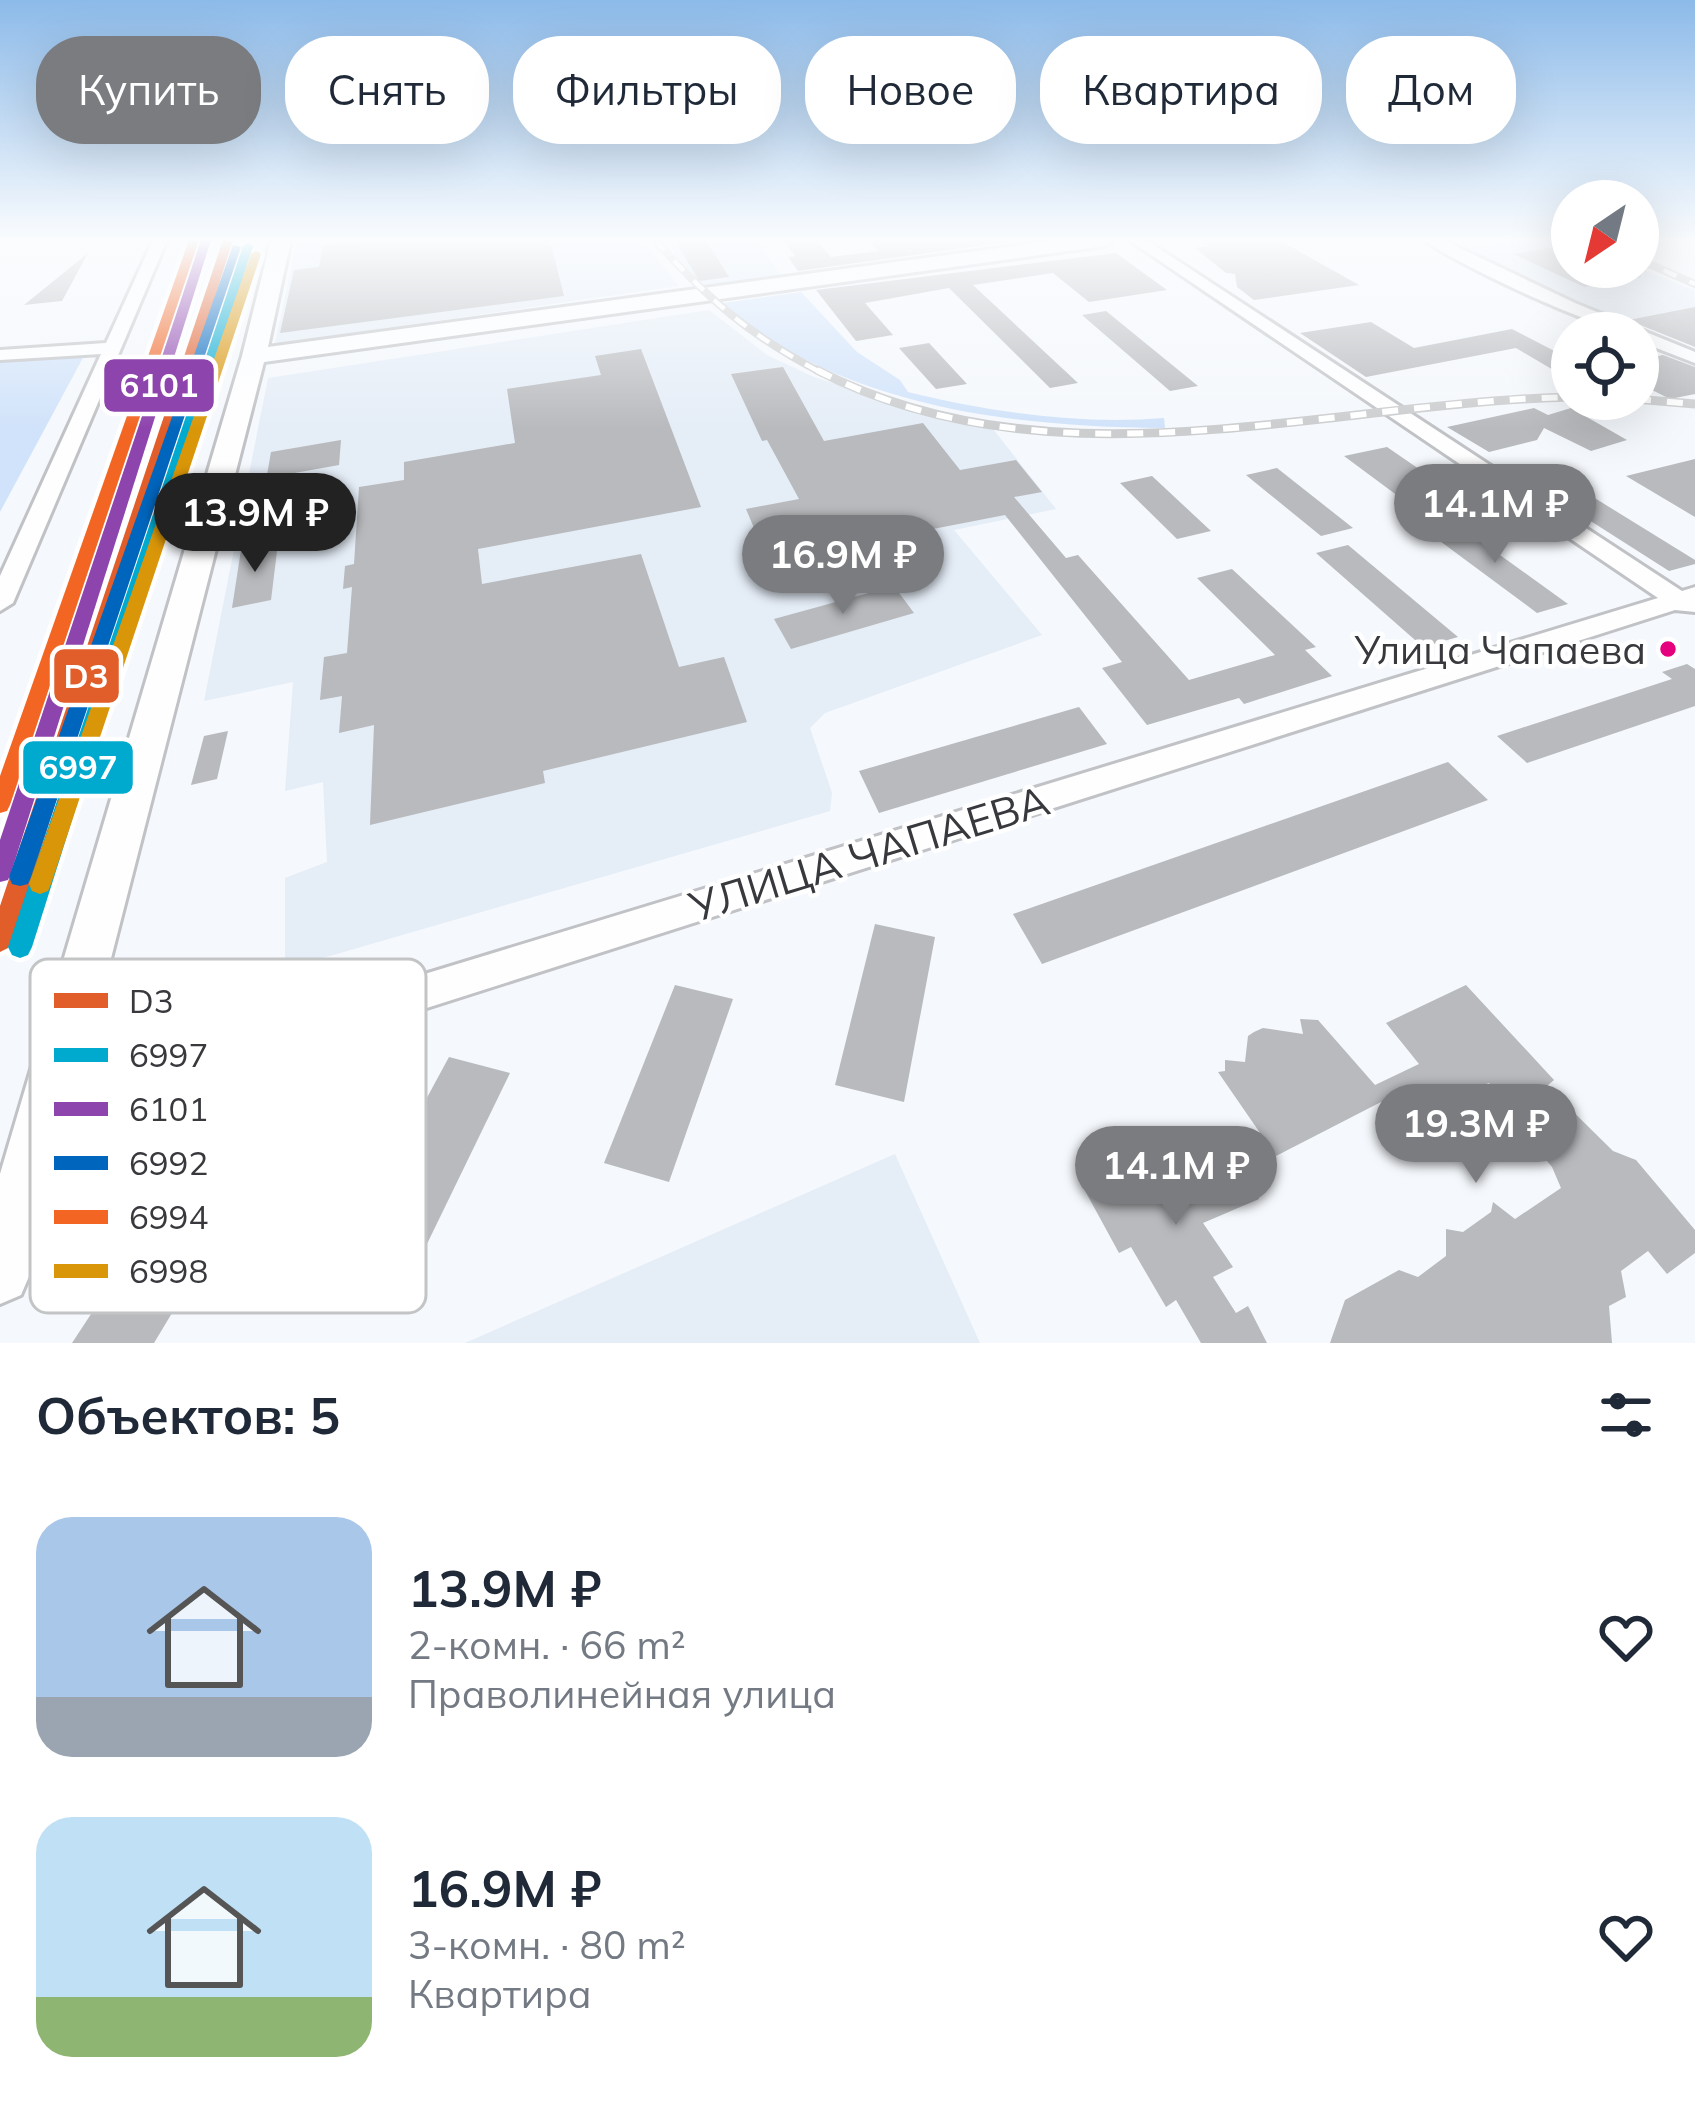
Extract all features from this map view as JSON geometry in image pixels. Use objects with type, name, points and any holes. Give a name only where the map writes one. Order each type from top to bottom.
[{"type":"main road","points":[[86,959],[266,303]]},
{"type":"main road","points":[[254,356],[645,303]]},
{"type":"main road","points":[[0,1274],[30,1162]]},
{"type":"street","points":[[0,603],[132,303]]},
{"type":"street","points":[[1232,303],[1689,602]]},
{"type":"street","points":[[1562,303],[1695,358]]},
{"type":"street","points":[[0,355],[112,348]]},
{"type":"street","name":"УЛИЦА ЧАПАЕВА","points":[[426,992],[1689,602]]},
{"type":"shaded area","points":[[284,303],[563,303],[275,344]]},
{"type":"shaded area","points":[[811,303],[857,352],[900,380],[908,392],[1035,415],[1164,418],[1165,428],[1045,423],[929,404],[819,366],[767,339],[717,304]]},
{"type":"shaded area","points":[[1576,303],[1695,303],[1695,307],[1659,314],[1596,312]]},
{"type":"shaded area","points":[[709,310],[767,355],[814,377],[908,407],[989,424],[1056,509],[954,530],[1042,635],[825,713],[810,728],[832,793],[830,811],[319,959],[285,959],[285,878],[327,862],[323,782],[285,791],[293,682],[204,701],[268,378]]},
{"type":"shaded area","points":[[85,354],[0,512],[0,359]]},
{"type":"shaded area","points":[[895,1154],[980,1343],[465,1343]]},
{"type":"building","points":[[287,303],[513,303],[280,333]]},
{"type":"building","points":[[826,303],[867,303],[893,335],[856,341]]},
{"type":"building","points":[[964,303],[992,303],[1078,383],[1050,388]]},
{"type":"building","points":[[1695,307],[1695,347],[1659,332],[1659,314]]},
{"type":"building","points":[[1106,311],[1198,386],[1170,391],[1082,315]]},
{"type":"building","points":[[1371,322],[1414,348],[1512,329],[1551,349],[1551,369],[1516,348],[1366,377],[1300,333]]},
{"type":"building","points":[[929,343],[967,384],[936,389],[899,348]]},
{"type":"building","points":[[641,349],[701,507],[478,549],[482,584],[641,554],[679,667],[724,657],[747,722],[543,771],[545,783],[370,825],[374,725],[339,733],[342,696],[320,700],[324,657],[347,653],[352,587],[343,589],[345,566],[354,564],[359,487],[404,480],[404,462],[515,443],[507,389],[601,375],[595,356]]},
{"type":"building","points":[[1659,356],[1695,367],[1695,394],[1670,399],[1659,394]]},
{"type":"building","points":[[783,367],[824,441],[923,423],[960,470],[1016,460],[1042,492],[1014,497],[1066,558],[1078,555],[1189,680],[1275,655],[1197,578],[1232,569],[1316,647],[1305,650],[1332,676],[1244,704],[1239,698],[1147,725],[1102,668],[1122,662],[1005,515],[768,561],[746,509],[799,499],[767,440],[762,441],[731,374]]},
{"type":"building","points":[[1534,408],[1551,414],[1551,420],[1592,420],[1627,440],[1591,451],[1544,428],[1537,440],[1489,452],[1447,427]]},
{"type":"building","points":[[341,440],[339,465],[289,474],[282,496],[263,498],[271,452]]},
{"type":"building","points":[[1387,447],[1451,491],[1406,502],[1344,456]]},
{"type":"building","points":[[1695,459],[1695,517],[1626,476]]},
{"type":"building","points":[[1277,468],[1353,528],[1321,536],[1246,475]]},
{"type":"building","points":[[1152,476],[1211,531],[1177,539],[1120,483]]},
{"type":"building","points":[[1559,476],[1695,564],[1669,571],[1531,483]]},
{"type":"building","points":[[1450,519],[1568,604],[1537,613],[1421,527]]},
{"type":"building","points":[[278,543],[271,600],[232,608],[241,550]]},
{"type":"building","points":[[1348,545],[1458,637],[1423,647],[1316,553]]},
{"type":"building","points":[[894,586],[914,613],[791,649],[774,619]]},
{"type":"building","points":[[1687,664],[1695,669],[1695,706],[1527,763],[1497,736],[1672,679],[1662,672]]},
{"type":"building","points":[[1079,707],[1107,744],[879,813],[859,771]]},
{"type":"building","points":[[228,731],[217,779],[191,785],[204,736]]},
{"type":"building","points":[[1448,762],[1488,800],[1042,964],[1013,914]]},
{"type":"building","points":[[875,924],[935,937],[904,1102],[835,1085]]},
{"type":"building","points":[[675,985],[733,999],[669,1182],[604,1163]]},
{"type":"building","points":[[1466,985],[1554,1080],[1547,1086],[1613,1151],[1636,1160],[1695,1230],[1695,1253],[1667,1274],[1648,1251],[1621,1271],[1626,1297],[1609,1306],[1612,1343],[1330,1343],[1345,1300],[1399,1270],[1418,1277],[1446,1256],[1446,1229],[1463,1232],[1491,1212],[1493,1202],[1515,1219],[1561,1188],[1552,1167],[1526,1136],[1538,1128],[1512,1099],[1505,1105],[1489,1083],[1433,1103],[1416,1084],[1276,1156],[1218,1072],[1225,1071],[1225,1060],[1245,1062],[1248,1036],[1254,1032],[1263,1028],[1303,1034],[1300,1019],[1318,1020],[1375,1085],[1419,1064],[1386,1023]]},
{"type":"building","points":[[449,1057],[510,1073],[426,1246],[426,1099]]},
{"type":"building","points":[[1188,1129],[1221,1181],[1240,1169],[1259,1199],[1203,1223],[1233,1267],[1213,1277],[1236,1313],[1248,1306],[1267,1343],[1201,1343],[1176,1300],[1166,1307],[1131,1247],[1119,1253],[1077,1176],[1132,1154],[1138,1135],[1165,1144]]},
{"type":"building","points":[[92,1313],[172,1313],[154,1343],[72,1343]]},
{"type":"railway","points":[[718,303],[773,345],[822,373]]},
{"type":"railway","points":[[817,370],[907,406],[999,426],[1094,433],[1190,431],[1551,398]]},
{"type":"railway","points":[[1659,401],[1695,404]]},
{"type":"transit line","name":"6994","points":[[0,805],[172,303]]},
{"type":"transit line","name":"6101","points":[[0,873],[186,303]]},
{"type":"transit line","name":"D3","points":[[0,941],[208,303]]},
{"type":"transit line","name":"6992","points":[[20,877],[217,303]]},
{"type":"transit line","name":"6997","points":[[20,947],[230,303]]},
{"type":"transit line","name":"6998","points":[[40,884],[239,303]]},
{"type":"place","name":"Улица Чапаева","points":[[1668,649]]}]
